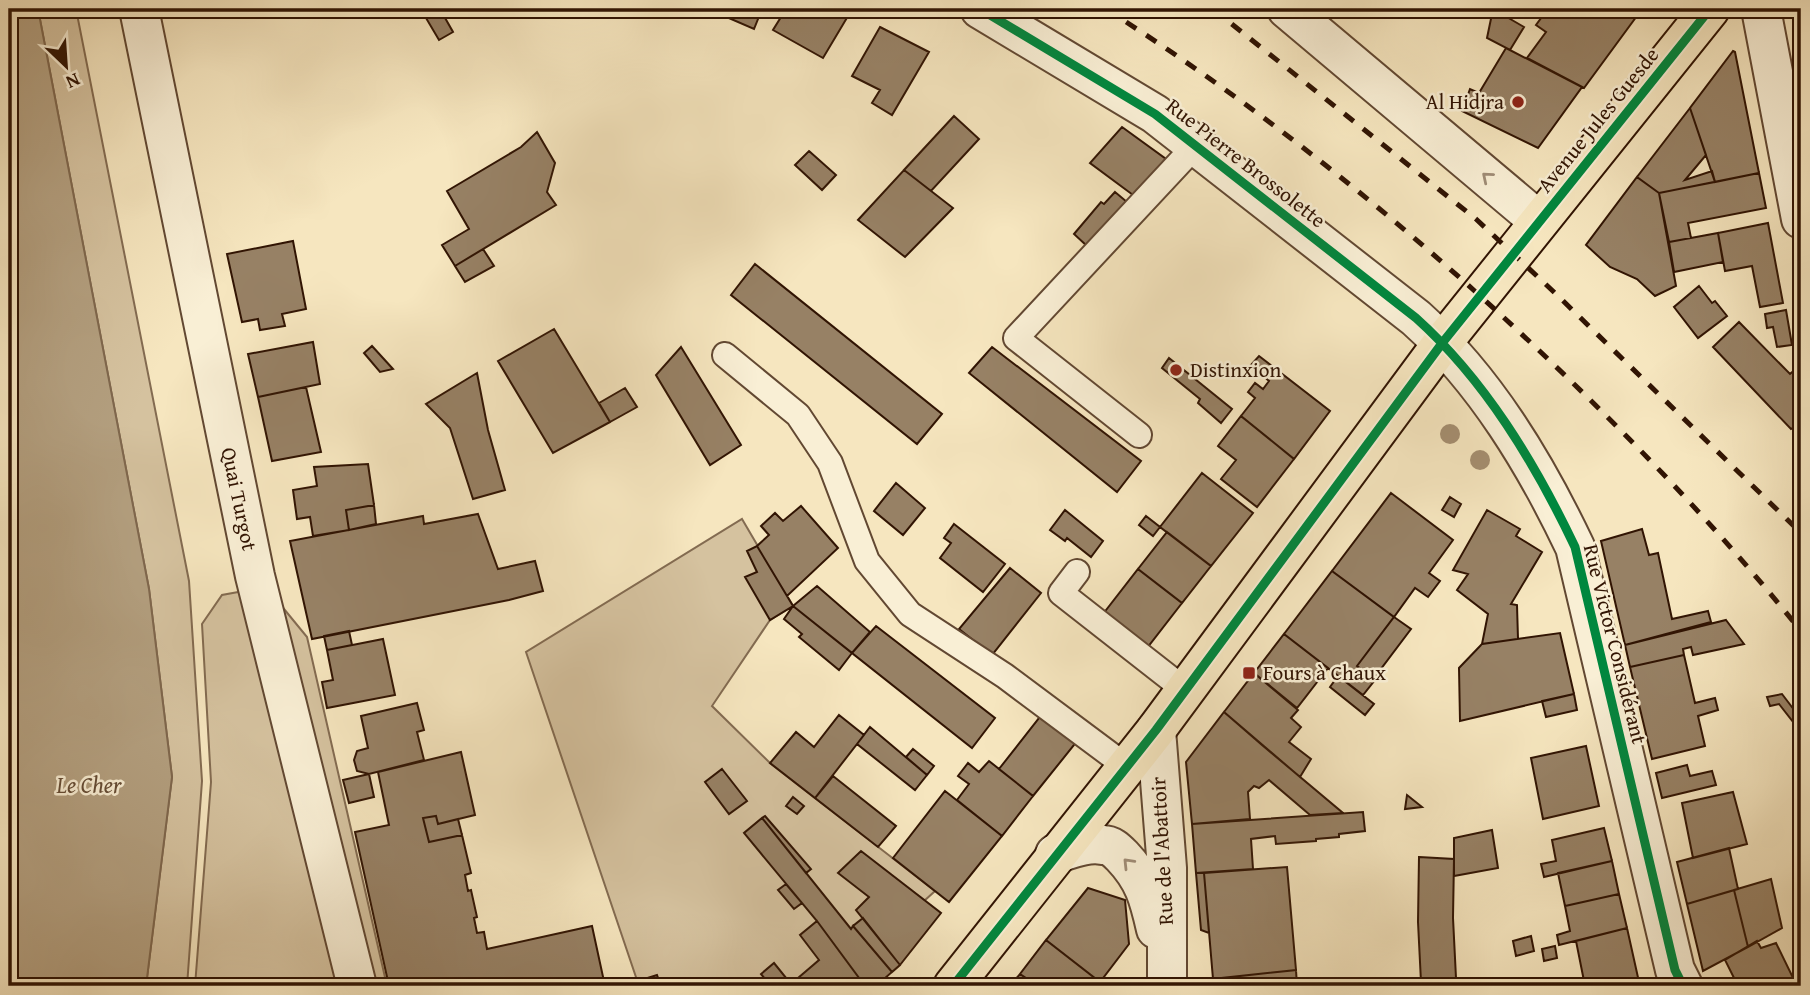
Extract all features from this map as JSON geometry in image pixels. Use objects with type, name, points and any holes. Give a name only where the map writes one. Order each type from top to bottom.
[{"type":"main road","name":"Avenue Jules Guesde","points":[[953,986],[1156,730],[1443,342],[1710,9]]},
{"type":"street","name":"Quai Turgot","points":[[139,9],[255,576],[357,986]]},
{"type":"street","name":"Rue Pierre Brossolette","points":[[980,9],[1155,114],[1443,342]]},
{"type":"street","points":[[1287,9],[1539,220]]},
{"type":"street","points":[[1761,9],[1801,219]]},
{"type":"street","name":"Rue Victor Considérant","points":[[1443,342],[1465,366],[1505,423],[1550,494],[1575,547],[1675,970],[1683,986]]},
{"type":"street","name":"Rue de l'Abattoir","points":[[1156,730],[1167,868],[1166,979]]},
{"type":"street","name":"Rue de l'Abattoir","points":[[1055,854],[1082,845],[1105,844],[1114,849],[1137,872],[1150,900],[1166,979]]},
{"type":"lane","points":[[1139,435],[1016,338],[1196,145]]},
{"type":"lane","points":[[725,355],[798,415],[830,463],[867,561],[910,614],[1005,676],[1127,767]]},
{"type":"lane","points":[[1077,572],[1061,593],[1185,690]]},
{"type":"shaded area","points":[[38,9],[76,9],[189,581],[202,781],[187,986],[146,986],[172,777],[149,589]]},
{"type":"shaded area","points":[[742,519],[793,606],[770,620],[712,706],[770,763],[935,891],[831,986],[639,986],[526,652]]},
{"type":"shaded area","points":[[266,587],[307,637],[387,986],[195,986],[211,782],[202,624],[222,595]]},
{"type":"water","name":"Le Cher","points":[[9,9],[38,9],[149,589],[172,777],[146,986],[9,986]]},
{"type":"building","points":[[197,9],[228,9],[198,15]]},
{"type":"building","points":[[428,9],[440,9],[453,32],[439,40],[426,18],[432,15]]},
{"type":"building","points":[[708,9],[762,9],[754,29]]},
{"type":"building","points":[[786,9],[851,11],[823,58],[773,30]]},
{"type":"building","points":[[1493,9],[1524,27],[1510,50],[1487,38]]},
{"type":"building","points":[[1562,9],[1642,9],[1584,88],[1527,58],[1546,32],[1536,25],[1547,10],[1557,16]]},
{"type":"building","points":[[880,27],[929,52],[892,115],[872,103],[880,90],[852,76]]},
{"type":"building","points":[[1796,27],[1801,27],[1801,56]]},
{"type":"building","name":"Al Hidjra","points":[[1506,48],[1582,87],[1538,148],[1462,111],[1470,89],[1479,93]]},
{"type":"building","points":[[1733,51],[1759,173],[1715,182],[1690,108]]},
{"type":"building","points":[[1690,108],[1706,155],[1685,180],[1712,171],[1715,182],[1659,193],[1637,177]]},
{"type":"building","points":[[954,116],[979,139],[931,191],[904,170]]},
{"type":"building","points":[[1122,127],[1166,159],[1133,195],[1090,163]]},
{"type":"building","points":[[537,132],[555,163],[547,192],[556,205],[455,266],[442,245],[469,229],[447,191],[521,147]]},
{"type":"building","points":[[809,151],[836,175],[822,190],[795,165]]},
{"type":"building","points":[[904,170],[953,208],[905,257],[858,220]]},
{"type":"building","points":[[1759,173],[1766,208],[1688,223],[1691,238],[1669,242],[1659,193]]},
{"type":"building","points":[[1637,177],[1659,193],[1676,286],[1655,296],[1637,279],[1610,267],[1586,245]]},
{"type":"building","points":[[1115,192],[1127,202],[1087,246],[1074,234],[1101,202],[1104,204]]},
{"type":"building","points":[[1768,223],[1783,303],[1760,307],[1752,266],[1725,271],[1718,233]]},
{"type":"building","points":[[1718,233],[1723,262],[1674,272],[1669,242]]},
{"type":"building","points":[[293,241],[306,309],[282,314],[285,326],[260,330],[258,319],[242,322],[227,254]]},
{"type":"building","points":[[483,249],[494,266],[465,282],[455,266]]},
{"type":"building","points":[[755,264],[942,414],[917,444],[731,295]]},
{"type":"building","points":[[1699,286],[1727,316],[1698,338],[1674,307]]},
{"type":"building","points":[[1786,310],[1792,345],[1777,347],[1773,327],[1767,328],[1765,314]]},
{"type":"building","points":[[1739,322],[1790,374],[1797,368],[1801,392],[1801,423],[1791,429],[1713,347]]},
{"type":"building","points":[[554,329],[610,422],[553,453],[498,361]]},
{"type":"building","points":[[313,342],[320,384],[258,397],[248,354]]},
{"type":"building","points":[[372,346],[393,369],[380,372],[364,353]]},
{"type":"building","points":[[681,347],[741,445],[710,465],[656,375]]},
{"type":"building","points":[[992,347],[1141,461],[1117,492],[969,373]]},
{"type":"building","points":[[1259,356],[1330,411],[1294,459],[1241,416],[1255,398],[1248,392],[1255,383],[1263,389],[1269,381],[1251,365]]},
{"type":"building","points":[[1169,358],[1232,409],[1221,423],[1198,403],[1200,399],[1162,368]]},
{"type":"building","points":[[477,373],[488,430],[505,490],[473,499],[450,428],[426,404]]},
{"type":"building","points":[[306,387],[321,452],[272,461],[258,397]]},
{"type":"building","points":[[625,388],[637,407],[610,422],[599,403]]},
{"type":"building","points":[[1241,416],[1294,459],[1257,507],[1221,479],[1236,460],[1218,446]]},
{"type":"building","points":[[368,464],[374,505],[346,510],[349,530],[313,536],[310,517],[297,519],[293,490],[317,486],[314,467]]},
{"type":"building","points":[[1202,473],[1253,513],[1211,566],[1160,527]]},
{"type":"building","points":[[896,483],[925,508],[903,535],[874,511]]},
{"type":"building","points":[[1391,493],[1453,540],[1429,573],[1440,581],[1428,597],[1415,588],[1394,617],[1332,571]]},
{"type":"building","points":[[1450,497],[1461,504],[1454,517],[1442,510]]},
{"type":"building","points":[[374,505],[376,524],[349,530],[346,510]]},
{"type":"building","points":[[801,506],[838,548],[787,596],[757,546],[769,535],[761,526],[775,513],[783,521]]},
{"type":"building","points":[[1065,510],[1103,541],[1091,557],[1067,538],[1065,541],[1050,530]]},
{"type":"building","points":[[1487,510],[1520,529],[1516,536],[1542,552],[1511,604],[1517,605],[1518,639],[1482,644],[1488,614],[1457,590],[1468,574],[1453,570]]},
{"type":"building","points":[[478,514],[498,569],[535,561],[543,591],[312,639],[290,541],[423,516],[424,524]]},
{"type":"building","points":[[1146,516],[1160,527],[1153,536],[1139,525]]},
{"type":"building","points":[[954,524],[1005,564],[983,592],[940,558],[951,543],[944,538]]},
{"type":"building","points":[[1642,529],[1649,555],[1658,553],[1672,619],[1708,611],[1711,622],[1625,645],[1601,541]]},
{"type":"building","points":[[1167,532],[1211,566],[1182,603],[1138,569]]},
{"type":"building","points":[[757,546],[793,606],[770,620],[745,577],[757,572],[747,551]]},
{"type":"building","points":[[1010,568],[1041,593],[992,655],[959,629]]},
{"type":"building","points":[[1138,569],[1182,603],[1147,648],[1103,614]]},
{"type":"building","points":[[1332,571],[1394,617],[1357,666],[1375,680],[1363,695],[1284,634]]},
{"type":"building","points":[[817,586],[870,632],[852,653],[793,606]]},
{"type":"building","points":[[793,606],[852,653],[839,670],[799,637],[802,634],[784,619]]},
{"type":"building","points":[[1394,617],[1411,629],[1374,678],[1357,666]]},
{"type":"building","points":[[1726,620],[1744,644],[1693,655],[1691,647],[1683,649],[1684,655],[1630,667],[1625,645]]},
{"type":"building","points":[[876,626],[995,718],[972,748],[852,653]]},
{"type":"building","points":[[349,631],[352,645],[327,650],[324,636]]},
{"type":"building","points":[[1560,633],[1574,694],[1460,721],[1459,668],[1482,644]]},
{"type":"building","points":[[1284,634],[1328,668],[1297,708],[1254,673]]},
{"type":"building","points":[[383,639],[395,695],[327,708],[322,682],[333,680],[327,650]]},
{"type":"building","points":[[1684,655],[1695,703],[1715,698],[1718,710],[1698,716],[1705,746],[1652,759],[1630,667]]},
{"type":"building","points":[[1254,673],[1298,710],[1291,718],[1301,727],[1289,742],[1311,759],[1300,777],[1224,712]]},
{"type":"building","points":[[1338,676],[1374,704],[1365,715],[1330,687]]},
{"type":"building","points":[[1574,694],[1577,710],[1546,717],[1542,701]]},
{"type":"building","points":[[1782,694],[1801,719],[1801,732],[1779,704],[1770,706],[1767,697]]},
{"type":"building","points":[[417,703],[424,730],[417,732],[424,760],[369,774],[357,771],[354,760],[357,751],[368,748],[361,716]]},
{"type":"building","points":[[1224,712],[1343,813],[1310,815],[1269,780],[1259,788],[1254,786],[1248,792],[1250,819],[1192,824],[1186,762]]},
{"type":"building","points":[[1043,713],[1078,740],[1033,796],[999,769]]},
{"type":"building","points":[[839,715],[864,735],[815,798],[770,763],[796,732],[814,747]]},
{"type":"building","points":[[870,727],[927,775],[915,790],[857,744]]},
{"type":"building","points":[[1586,746],[1599,806],[1543,819],[1531,758]]},
{"type":"building","points":[[913,749],[934,766],[927,775],[906,757]]},
{"type":"building","points":[[461,752],[475,815],[438,824],[436,816],[423,818],[429,842],[462,835],[471,873],[465,875],[477,917],[474,918],[477,933],[484,932],[487,949],[592,926],[605,986],[389,986],[355,832],[389,825],[378,772]]},
{"type":"building","points":[[989,761],[1033,796],[1002,836],[957,800],[969,784],[958,776],[968,763],[979,772]]},
{"type":"building","points":[[1687,765],[1690,776],[1712,771],[1716,785],[1662,798],[1656,773]]},
{"type":"building","points":[[722,769],[747,801],[729,814],[705,782]]},
{"type":"building","points":[[369,774],[374,797],[349,803],[343,780]]},
{"type":"building","points":[[833,776],[896,826],[878,847],[815,798]]},
{"type":"building","points":[[945,791],[1002,836],[949,902],[893,858]]},
{"type":"building","points":[[1733,792],[1747,844],[1693,858],[1682,803]]},
{"type":"building","points":[[1407,795],[1422,807],[1405,809]]},
{"type":"building","points":[[793,797],[804,806],[797,814],[786,806]]},
{"type":"building","points":[[1363,812],[1365,831],[1339,834],[1339,837],[1316,841],[1276,844],[1275,836],[1251,839],[1253,869],[1196,873],[1192,824]]},
{"type":"building","points":[[436,816],[438,824],[458,819],[462,835],[429,842],[423,818]]},
{"type":"building","points":[[765,816],[811,869],[806,873],[762,818]]},
{"type":"building","points":[[762,818],[851,929],[853,926],[892,972],[876,986],[865,986],[817,921],[744,833]]},
{"type":"building","points":[[1604,828],[1612,861],[1544,877],[1541,864],[1556,861],[1552,840]]},
{"type":"building","points":[[1492,830],[1498,868],[1454,876],[1454,838]]},
{"type":"building","points":[[1729,848],[1738,889],[1687,904],[1677,862]]},
{"type":"building","points":[[861,851],[941,913],[900,965],[856,910],[869,897],[838,873]]},
{"type":"building","points":[[1419,857],[1454,859],[1456,978],[1421,982]]},
{"type":"building","points":[[1612,861],[1619,894],[1565,906],[1558,873]]},
{"type":"building","points":[[1287,867],[1296,970],[1213,979],[1204,873]]},
{"type":"building","points":[[1196,873],[1204,873],[1209,933],[1201,930]]},
{"type":"building","points":[[1771,879],[1782,928],[1748,947],[1734,890]]},
{"type":"building","points":[[786,884],[802,903],[794,909],[778,890]]},
{"type":"building","points":[[1088,888],[1125,900],[1129,944],[1100,982],[1046,940]]},
{"type":"building","points":[[1734,890],[1748,947],[1703,971],[1687,904]]},
{"type":"building","points":[[1619,894],[1627,928],[1559,945],[1557,935],[1570,931],[1565,906]]},
{"type":"building","points":[[863,918],[900,965],[892,972],[853,926]]},
{"type":"building","points":[[817,921],[865,986],[792,986],[791,984],[819,960],[800,935]]},
{"type":"building","points":[[1627,928],[1639,982],[1620,986],[1585,986],[1576,941]]},
{"type":"building","points":[[1531,936],[1534,951],[1516,956],[1513,941]]},
{"type":"building","points":[[1046,940],[1106,986],[1038,986],[1020,974]]},
{"type":"building","points":[[1757,941],[1761,948],[1776,943],[1797,986],[1738,986],[1725,960]]},
{"type":"building","points":[[1555,946],[1557,958],[1544,961],[1542,949]]},
{"type":"building","points":[[774,963],[792,986],[771,986],[761,974]]},
{"type":"building","points":[[1296,970],[1297,986],[1214,986],[1213,979]]},
{"type":"building","points":[[1020,974],[1038,986],[1010,986]]},
{"type":"building","points":[[657,975],[661,986],[639,986],[638,981]]},
{"type":"railway","points":[[1106,9],[1280,130],[1391,218],[1497,311],[1648,458],[1742,560],[1801,631]]},
{"type":"railway","points":[[1213,9],[1476,219],[1801,533]]},
{"type":"cycle path","points":[[980,9],[1155,114],[1416,318],[1441,342],[1486,396],[1543,484],[1575,547],[1675,970],[1683,986]]},
{"type":"cycle path","points":[[953,986],[1156,730],[1443,342],[1710,9]]},
{"type":"place","name":"Al Hidjra","points":[[1518,102]]},
{"type":"place","name":"Distinxion","points":[[1176,370]]},
{"type":"place","name":"Fours à Chaux","points":[[1249,673]]}]
